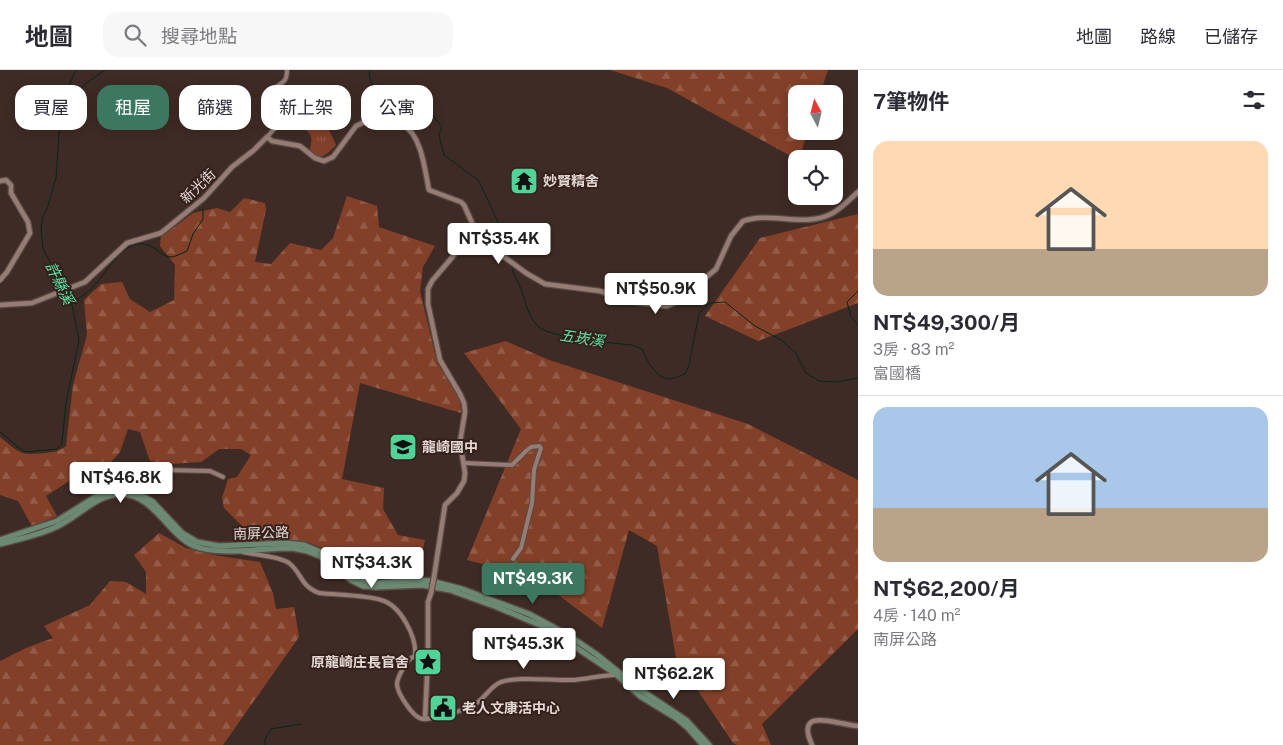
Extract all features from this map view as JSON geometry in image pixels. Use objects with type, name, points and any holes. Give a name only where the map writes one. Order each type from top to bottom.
[{"type":"main road","points":[[0,540],[66,517],[100,494],[114,490],[122,492]]},
{"type":"main road","points":[[0,544],[52,528],[103,498],[122,492]]},
{"type":"main road","name":"南屏公路","points":[[122,492],[136,492],[146,497],[176,527],[192,539],[204,544],[219,546],[297,544],[316,549],[354,576],[365,581],[377,583],[423,580],[442,586]]},
{"type":"main road","name":"南屏公路","points":[[122,492],[145,502],[178,536],[190,544],[205,549],[292,548],[320,556],[363,586],[442,586]]},
{"type":"main road","points":[[442,586],[547,628],[606,664],[686,720],[709,745]]},
{"type":"main road","points":[[619,674],[636,692],[688,728],[703,745]]},
{"type":"street","points":[[287,70],[285,82],[275,88],[272,93],[275,128],[267,137],[272,141],[300,146],[316,158],[324,161],[333,157],[359,123],[377,116],[404,125],[413,135],[424,160],[429,190],[461,202],[478,236],[484,242],[526,273],[540,282],[551,286],[600,291],[632,302],[667,306],[677,302],[716,269],[731,236],[738,226],[746,220],[764,218],[798,220],[824,216],[836,211],[858,192]]},
{"type":"street","name":"新光街","points":[[0,305],[32,303],[78,285],[90,278],[127,243],[134,239],[156,235],[164,230],[204,198],[232,167],[267,137]]},
{"type":"street","points":[[0,181],[6,180],[11,185],[11,193],[28,222],[30,233],[7,272],[0,280]]},
{"type":"street","points":[[425,719],[428,602],[434,577],[445,505],[463,484],[465,474],[460,442],[464,403],[440,360],[427,296],[432,281],[460,248],[478,236]]},
{"type":"street","points":[[464,463],[512,465],[531,447],[539,446],[541,448],[534,470],[532,503],[521,548],[513,559]]},
{"type":"street","points":[[122,492],[123,486],[142,467],[164,470],[210,471],[223,477]]},
{"type":"street","points":[[219,546],[285,561],[293,568],[306,586],[313,591],[381,599],[396,610],[406,623],[416,650],[415,656],[409,659],[397,680],[398,688],[416,716],[425,719],[471,706],[494,686],[503,682],[519,680],[576,680],[619,674]]},
{"type":"street","points":[[812,745],[807,732],[812,721],[825,720],[858,726]]},
{"type":"green space","points":[[610,70],[828,70],[823,85],[788,85],[788,140],[805,140],[802,150],[788,150],[788,155],[667,88]]},
{"type":"green space","points":[[306,130],[329,130],[336,145],[323,156],[313,155],[309,151],[311,136]]},
{"type":"green space","points":[[347,196],[377,206],[379,227],[435,246],[423,267],[420,291],[437,362],[460,400],[461,413],[360,383],[342,479],[384,488],[383,509],[398,535],[425,540],[419,567],[394,565],[388,578],[366,576],[327,550],[308,542],[286,540],[257,541],[224,508],[222,498],[228,479],[237,477],[251,455],[241,449],[219,449],[201,462],[170,464],[150,461],[140,432],[128,429],[120,452],[97,478],[79,484],[74,478],[46,496],[57,516],[32,526],[18,501],[0,495],[0,437],[20,452],[29,454],[53,452],[66,446],[73,385],[87,335],[84,300],[101,284],[122,282],[130,299],[150,312],[174,300],[175,265],[160,246],[161,237],[193,213],[217,208],[230,212],[244,198],[265,203],[266,210],[255,262],[271,264],[290,243],[321,250],[333,238]]},
{"type":"green space","points":[[858,214],[858,303],[758,341],[705,316],[760,238]]},
{"type":"green space","points":[[506,341],[549,360],[748,424],[858,480],[858,629],[762,724],[771,745],[737,745],[733,743],[676,658],[657,546],[629,530],[602,628],[536,578],[467,560],[521,429],[464,353]]},
{"type":"green space","points":[[159,533],[186,548],[214,555],[260,562],[273,593],[276,609],[294,607],[299,637],[223,745],[0,745],[0,661],[26,648],[53,638],[44,626],[90,605],[110,581],[126,582],[146,594],[146,572],[134,555]]},
{"type":"waterway","points":[[69,85],[76,70]]},
{"type":"waterway","name":"許縣溪","points":[[64,288],[43,249],[41,228],[43,216],[47,209],[56,178],[60,120],[85,84],[105,70]]},
{"type":"waterway","name":"五崁溪","points":[[370,70],[369,75],[374,89],[393,94],[427,108],[442,127],[439,135],[444,155],[479,181],[508,244],[511,260]]},
{"type":"waterway","points":[[72,304],[90,290],[130,246],[137,244],[148,245],[168,257],[187,251],[193,234],[203,219],[203,209]]},
{"type":"waterway","name":"五崁溪","points":[[511,264],[526,305],[539,327],[546,331],[569,337],[632,345],[642,349],[652,367],[664,378],[671,379],[685,374],[689,365],[699,313],[710,303],[725,302],[755,326],[781,340],[796,353],[806,373],[819,381],[837,382],[858,378]]},
{"type":"waterway","name":"五崁溪","points":[[858,291],[847,302],[851,317],[858,325]]},
{"type":"waterway","name":"許縣溪","points":[[0,432],[26,452],[57,449],[62,443],[66,403],[79,340],[72,305],[65,292]]},
{"type":"waterway","points":[[265,745],[265,739],[271,729],[301,724]]},
{"type":"place","name":"妙賢精舍","points":[[524,181]]},
{"type":"place","name":"龍崎國中","points":[[403,447]]},
{"type":"place","name":"原龍崎庄長官舍","points":[[428,662]]},
{"type":"place","name":"老人文康活中心","points":[[443,708]]}]
